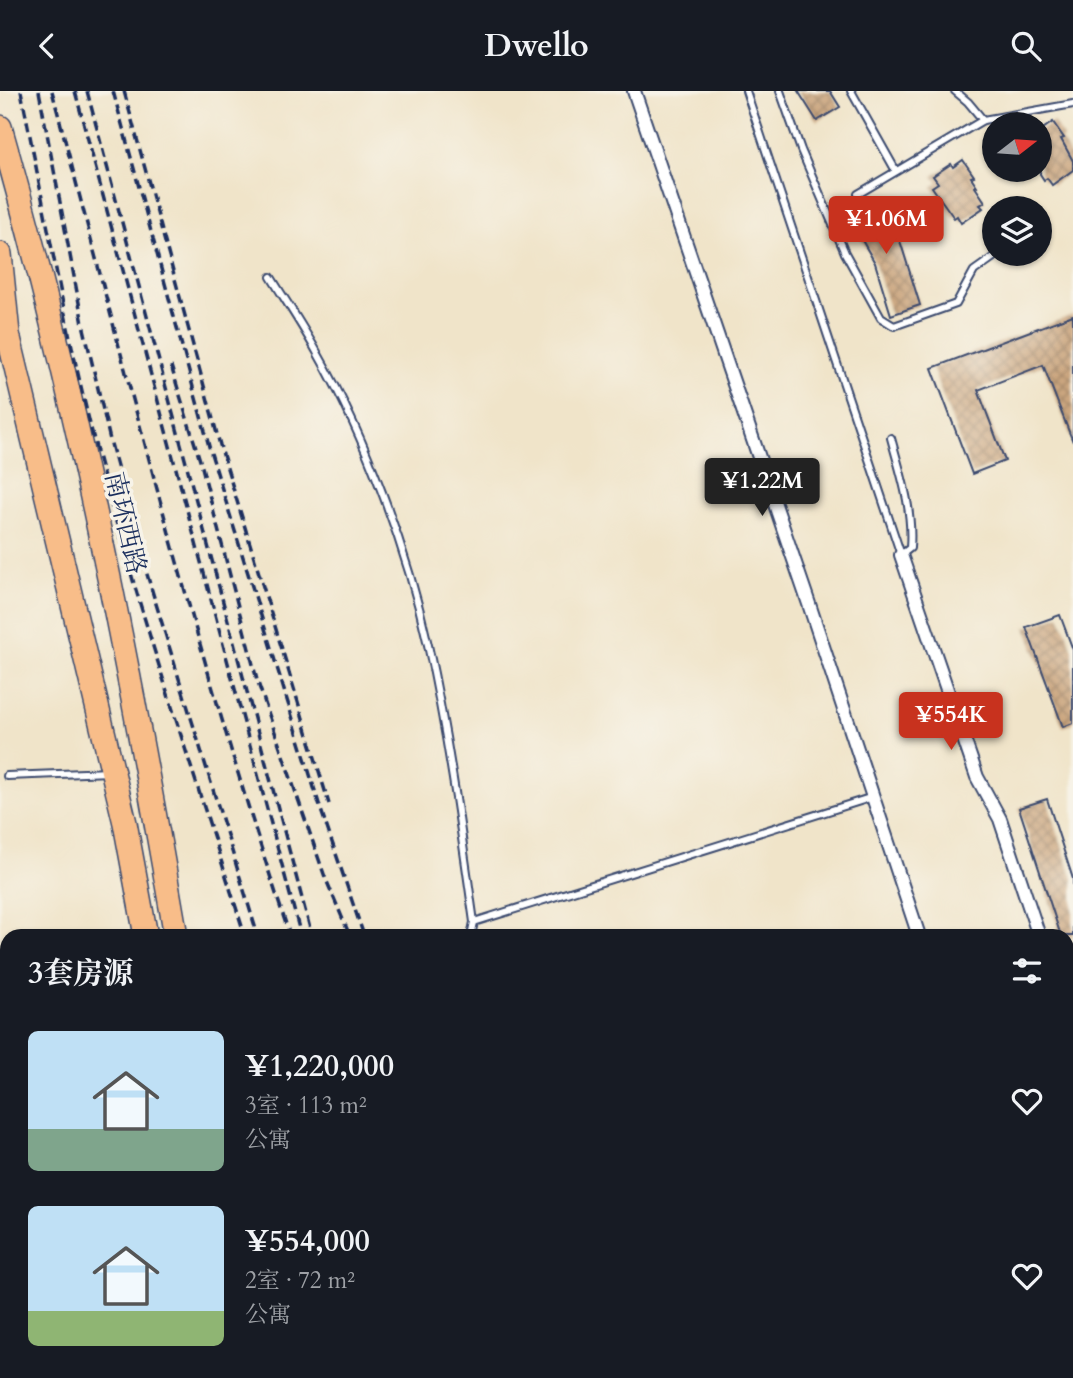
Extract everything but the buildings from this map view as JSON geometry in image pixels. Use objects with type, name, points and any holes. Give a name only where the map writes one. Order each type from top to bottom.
[{"type":"highway","name":"南环西路","points":[[0,127],[46,302],[107,558],[175,929]]},
{"type":"highway","points":[[0,254],[8,334],[113,772],[145,929]]},
{"type":"street","points":[[634,91],[917,929]]},
{"type":"street","points":[[901,555],[977,777],[1000,819],[1037,929]]},
{"type":"lane","points":[[746,91],[901,555],[910,548],[912,527],[909,501],[891,438]]},
{"type":"lane","points":[[780,91],[800,150],[845,253],[881,318],[894,326],[956,304],[974,271],[982,265]]},
{"type":"lane","points":[[851,91],[896,171]]},
{"type":"lane","points":[[955,91],[982,119]]},
{"type":"lane","points":[[1028,112],[1073,104]]},
{"type":"lane","points":[[858,194],[982,121]]},
{"type":"lane","points":[[271,277],[319,354],[339,395],[376,479],[405,563],[428,645],[457,803],[474,922],[472,929]]},
{"type":"lane","points":[[7,776],[113,772]]},
{"type":"lane","points":[[474,922],[873,797]]},
{"type":"railway","points":[[21,91],[65,312],[95,444],[148,630],[243,929]]},
{"type":"railway","points":[[39,91],[83,324],[110,440],[138,545],[256,929]]},
{"type":"railway","points":[[52,91],[194,622],[288,929]]},
{"type":"railway","points":[[75,91],[299,929]]},
{"type":"railway","points":[[87,91],[310,929]]},
{"type":"railway","points":[[113,91],[210,450],[320,807],[362,929]]},
{"type":"railway","points":[[124,91],[220,445],[329,804]]},
{"type":"railway","points":[[171,366],[202,467],[257,680],[325,877],[347,929]]}]
